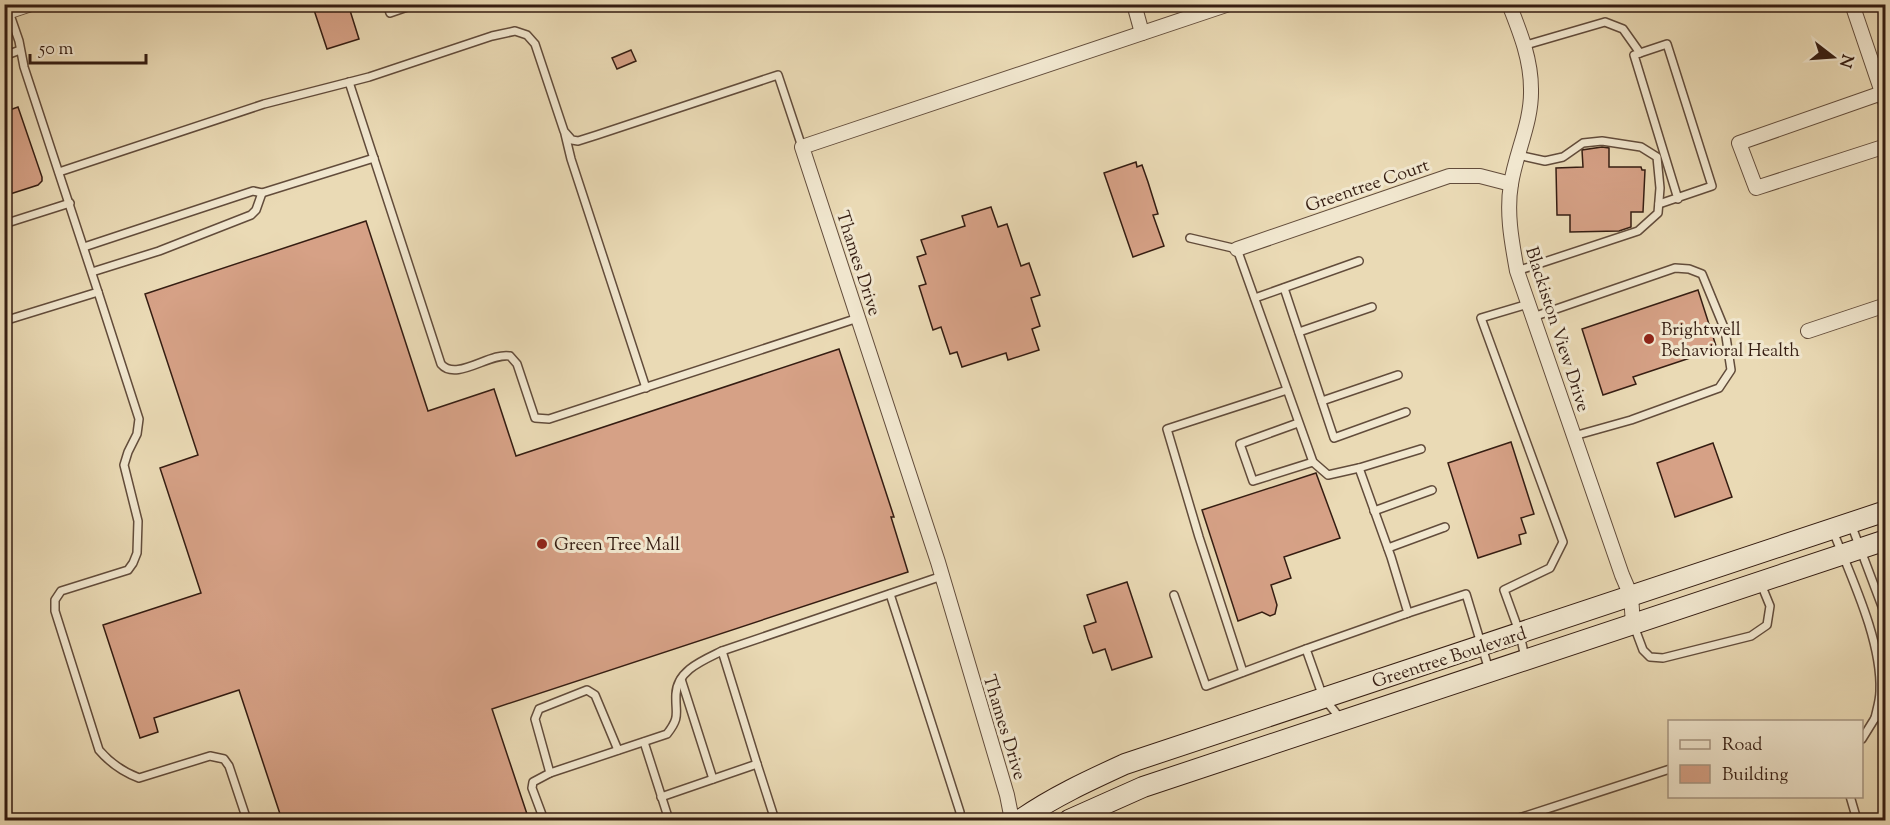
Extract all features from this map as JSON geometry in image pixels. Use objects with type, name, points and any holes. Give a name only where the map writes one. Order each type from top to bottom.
[{"type":"main road","name":"Greentree Boulevard","points":[[1020,820],[1084,782],[1125,764],[1886,511]]},
{"type":"main road","name":"Greentree Boulevard","points":[[1069,820],[1143,786],[1886,540]]},
{"type":"street","points":[[7,13],[31,4]]},
{"type":"street","points":[[1134,4],[1142,33]]},
{"type":"street","points":[[802,147],[1229,4]]},
{"type":"street","name":"Blackiston View Drive","points":[[1509,4],[1526,45],[1532,89],[1528,120],[1510,184],[1510,231],[1517,272],[1631,596],[1633,624]]},
{"type":"street","points":[[1852,4],[1884,98],[1739,143],[1756,188],[1886,146]]},
{"type":"street","name":"Thames Drive","points":[[802,147],[942,576],[1007,795],[1012,820]]},
{"type":"street","name":"Greentree Court","points":[[1237,249],[1449,176],[1480,176],[1510,184]]},
{"type":"street","points":[[1808,331],[1886,305]]},
{"type":"lane","points":[[387,4],[390,14],[416,4]]},
{"type":"lane","points":[[7,13],[139,419],[137,434],[124,465],[137,512],[135,560],[128,570],[61,591],[54,606],[61,632],[99,750],[107,760],[120,770],[139,778],[210,756],[224,759],[229,766],[247,820]]},
{"type":"lane","points":[[1526,45],[1605,22],[1623,28],[1640,53]]},
{"type":"lane","points":[[59,172],[264,104],[349,82],[492,36],[515,31],[527,35],[535,44],[646,387]]},
{"type":"lane","points":[[1659,204],[1678,199],[1712,186],[1667,44],[1634,55],[1678,199]]},
{"type":"lane","points":[[4,56],[20,50]]},
{"type":"lane","points":[[564,131],[572,140],[578,141],[778,75],[802,147]]},
{"type":"lane","points":[[349,82],[443,367],[456,371],[499,356],[510,356],[517,364],[535,418],[542,420],[858,318]]},
{"type":"lane","points":[[1517,272],[1638,231],[1658,213],[1660,188],[1657,157],[1641,147],[1602,141],[1583,143],[1563,157],[1545,161],[1518,155]]},
{"type":"lane","points":[[84,247],[253,191],[262,193],[374,158]]},
{"type":"lane","points":[[92,272],[159,251],[251,215],[256,210],[262,193]]},
{"type":"lane","points":[[4,224],[70,203]]},
{"type":"lane","points":[[1190,238],[1237,249],[1313,462],[1328,475],[1421,449]]},
{"type":"lane","points":[[1255,298],[1359,261]]},
{"type":"lane","points":[[1525,658],[1520,634],[1504,590],[1550,567],[1563,542],[1481,318],[1530,311],[1675,268],[1689,269],[1702,274],[1725,330],[1731,370],[1719,388],[1631,420],[1574,436]]},
{"type":"lane","points":[[1284,288],[1334,438],[1406,412]]},
{"type":"lane","points":[[4,321],[98,292]]},
{"type":"lane","points":[[1299,332],[1372,307]]},
{"type":"lane","points":[[1322,401],[1398,375]]},
{"type":"lane","points":[[1243,672],[1167,429],[1287,390]]},
{"type":"lane","points":[[1298,423],[1240,444],[1253,481],[1313,462]]},
{"type":"lane","points":[[1359,468],[1388,548],[1408,613],[1405,614]]},
{"type":"lane","points":[[1374,511],[1432,490]]},
{"type":"lane","points":[[1388,548],[1445,526]]},
{"type":"lane","points":[[1842,526],[1851,551],[1879,665],[1880,692],[1875,718],[1863,737]]},
{"type":"lane","points":[[1842,526],[1851,551],[1886,617]]},
{"type":"lane","points":[[543,820],[532,789],[533,782],[550,773],[667,734],[675,723],[678,683],[691,667],[722,651],[942,576]]},
{"type":"lane","points":[[1633,624],[1643,650],[1650,657],[1663,658],[1751,636],[1767,625],[1770,606],[1760,581]]},
{"type":"lane","points":[[890,594],[960,812],[959,820]]},
{"type":"lane","points":[[1174,595],[1206,686],[1466,594],[1489,671]]},
{"type":"lane","points":[[1306,650],[1323,697],[1342,720]]},
{"type":"lane","points":[[722,651],[775,820]]},
{"type":"lane","points":[[681,679],[712,779]]},
{"type":"lane","points":[[550,773],[535,719],[539,709],[587,690],[596,695],[618,750]]},
{"type":"lane","points":[[1875,718],[1886,710]]},
{"type":"lane","points":[[644,742],[669,820]]},
{"type":"lane","points":[[661,797],[757,764]]},
{"type":"lane","points":[[1513,820],[1668,770]]},
{"type":"lane","points":[[1851,798],[1857,820]]},
{"type":"building","points":[[312,4],[348,4],[359,39],[327,49]]},
{"type":"building","points":[[631,50],[636,61],[617,69],[612,58]]},
{"type":"building","points":[[18,107],[42,181],[38,185],[4,196],[4,112]]},
{"type":"building","points":[[1609,148],[1609,167],[1641,167],[1645,170],[1643,212],[1631,212],[1631,227],[1619,231],[1570,232],[1570,215],[1557,215],[1556,168],[1583,167],[1582,150]]},
{"type":"building","points":[[1136,162],[1137,167],[1142,165],[1148,182],[1158,214],[1153,215],[1164,246],[1133,257],[1104,173]]},
{"type":"building","points":[[991,207],[998,227],[1007,224],[1021,266],[1029,263],[1040,295],[1031,298],[1040,326],[1032,329],[1039,350],[1008,360],[1006,353],[962,367],[957,352],[950,354],[941,327],[933,330],[919,286],[926,284],[917,257],[926,254],[921,240],[965,226],[962,216]]},
{"type":"building","name":"Green Tree Mall","points":[[366,221],[428,411],[494,389],[516,456],[839,349],[894,517],[891,517],[908,572],[492,709],[529,820],[282,820],[239,690],[154,718],[158,732],[140,738],[103,625],[201,593],[160,468],[198,455],[145,294]]},
{"type":"building","name":"Brightwell Behavioral Health","points":[[1698,290],[1717,349],[1633,377],[1636,384],[1603,395],[1582,329]]},
{"type":"building","points":[[1511,442],[1534,514],[1521,518],[1526,533],[1519,535],[1521,544],[1478,558],[1448,463]]},
{"type":"building","points":[[1713,443],[1732,497],[1675,517],[1657,463]]},
{"type":"building","points":[[1316,473],[1340,538],[1284,557],[1291,578],[1271,585],[1277,605],[1275,614],[1270,616],[1262,612],[1238,621],[1202,510]]},
{"type":"building","points":[[1127,582],[1152,657],[1112,670],[1105,649],[1093,653],[1088,639],[1084,626],[1096,622],[1087,595]]},
{"type":"place","name":"Brightwell Behavioral Health","points":[[1649,339]]},
{"type":"place","name":"Green Tree Mall","points":[[542,544]]}]
